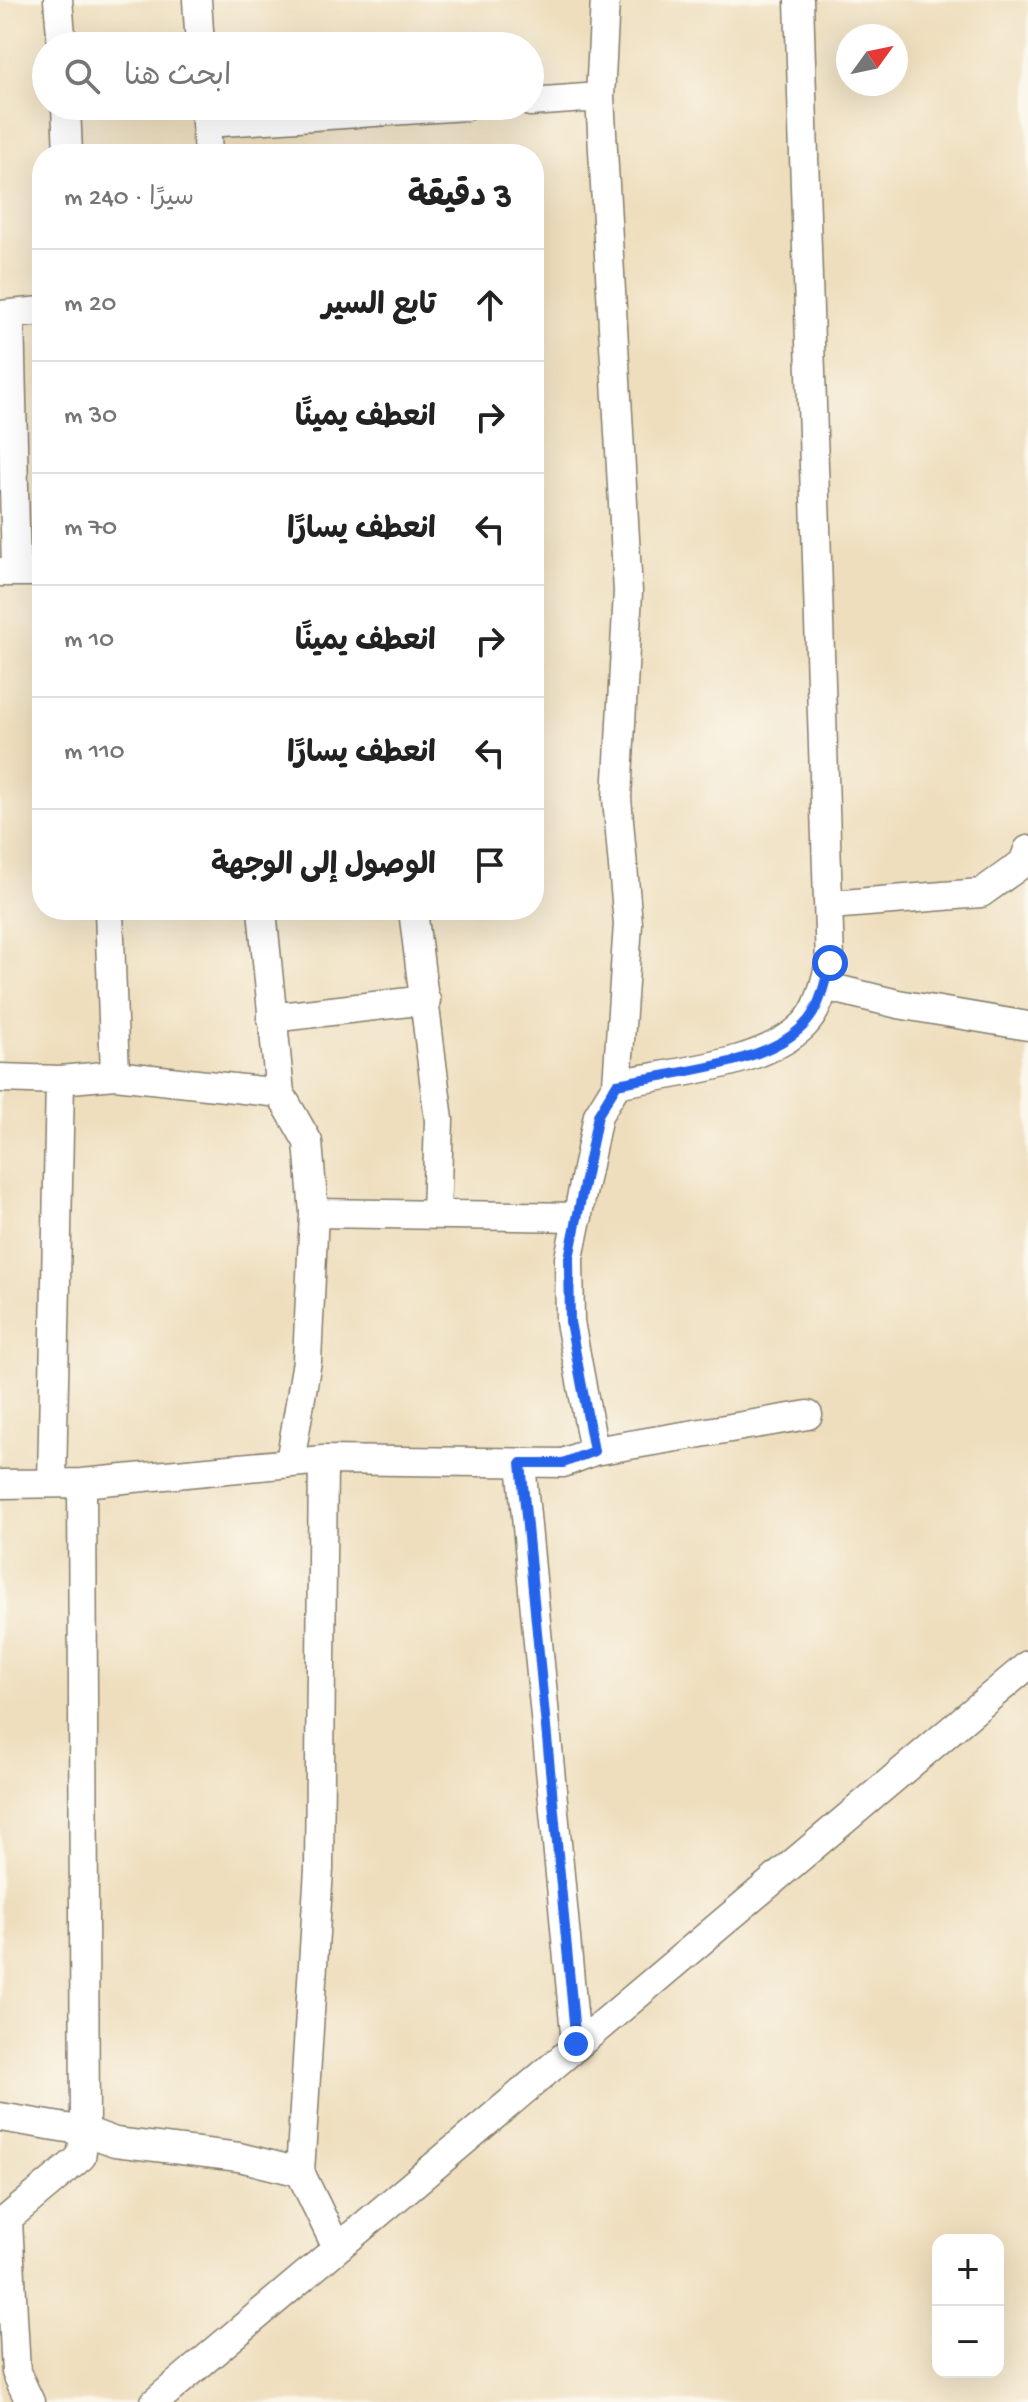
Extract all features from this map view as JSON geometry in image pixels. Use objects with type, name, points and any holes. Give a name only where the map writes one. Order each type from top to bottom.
[{"type":"street","points":[[58,0],[61,32]]},
{"type":"street","points":[[197,0],[199,32]]},
{"type":"street","points":[[594,1451],[570,1322],[569,1258],[598,1115],[617,1084],[628,924],[617,798],[628,592],[600,97],[605,0]]},
{"type":"street","points":[[617,1084],[760,1053],[785,1041],[806,1024],[824,986],[830,963],[799,0]]},
{"type":"street","points":[[544,101],[600,97]]},
{"type":"street","points":[[67,120],[68,144]]},
{"type":"street","points":[[205,120],[207,144]]},
{"type":"street","points":[[19,572],[5,314],[32,312]]},
{"type":"street","points":[[830,905],[981,893],[1023,863],[1028,850]]},
{"type":"street","points":[[109,920],[115,1075]]},
{"type":"street","points":[[263,920],[280,1093],[308,1142],[314,1213],[307,1361],[290,1462]]},
{"type":"street","points":[[414,920],[439,1120],[436,1215]]},
{"type":"street","points":[[824,986],[898,1004],[1028,1026]]},
{"type":"street","points":[[271,1018],[426,1000]]},
{"type":"street","points":[[0,1078],[60,1080],[115,1075],[280,1093]]},
{"type":"street","points":[[52,1483],[60,1080]]},
{"type":"street","points":[[314,1213],[578,1217]]},
{"type":"street","points":[[0,1484],[82,1483],[323,1460],[563,1463],[594,1451],[808,1415]]},
{"type":"street","points":[[323,1460],[319,1869],[300,2172],[336,2246]]},
{"type":"street","points":[[521,1463],[576,2044]]},
{"type":"street","points":[[30,2402],[16,2372],[4,2223],[81,2157],[85,2131],[82,1483]]},
{"type":"street","points":[[155,2402],[336,2246],[1028,1665]]},
{"type":"street","points":[[0,2117],[85,2131],[115,2142],[239,2157],[300,2172]]},
{"type":"route","points":[[576,2044],[521,1463],[563,1463],[594,1451],[570,1322],[569,1258],[598,1115],[617,1084],[760,1053],[785,1041],[806,1024],[821,998],[830,963]]}]
